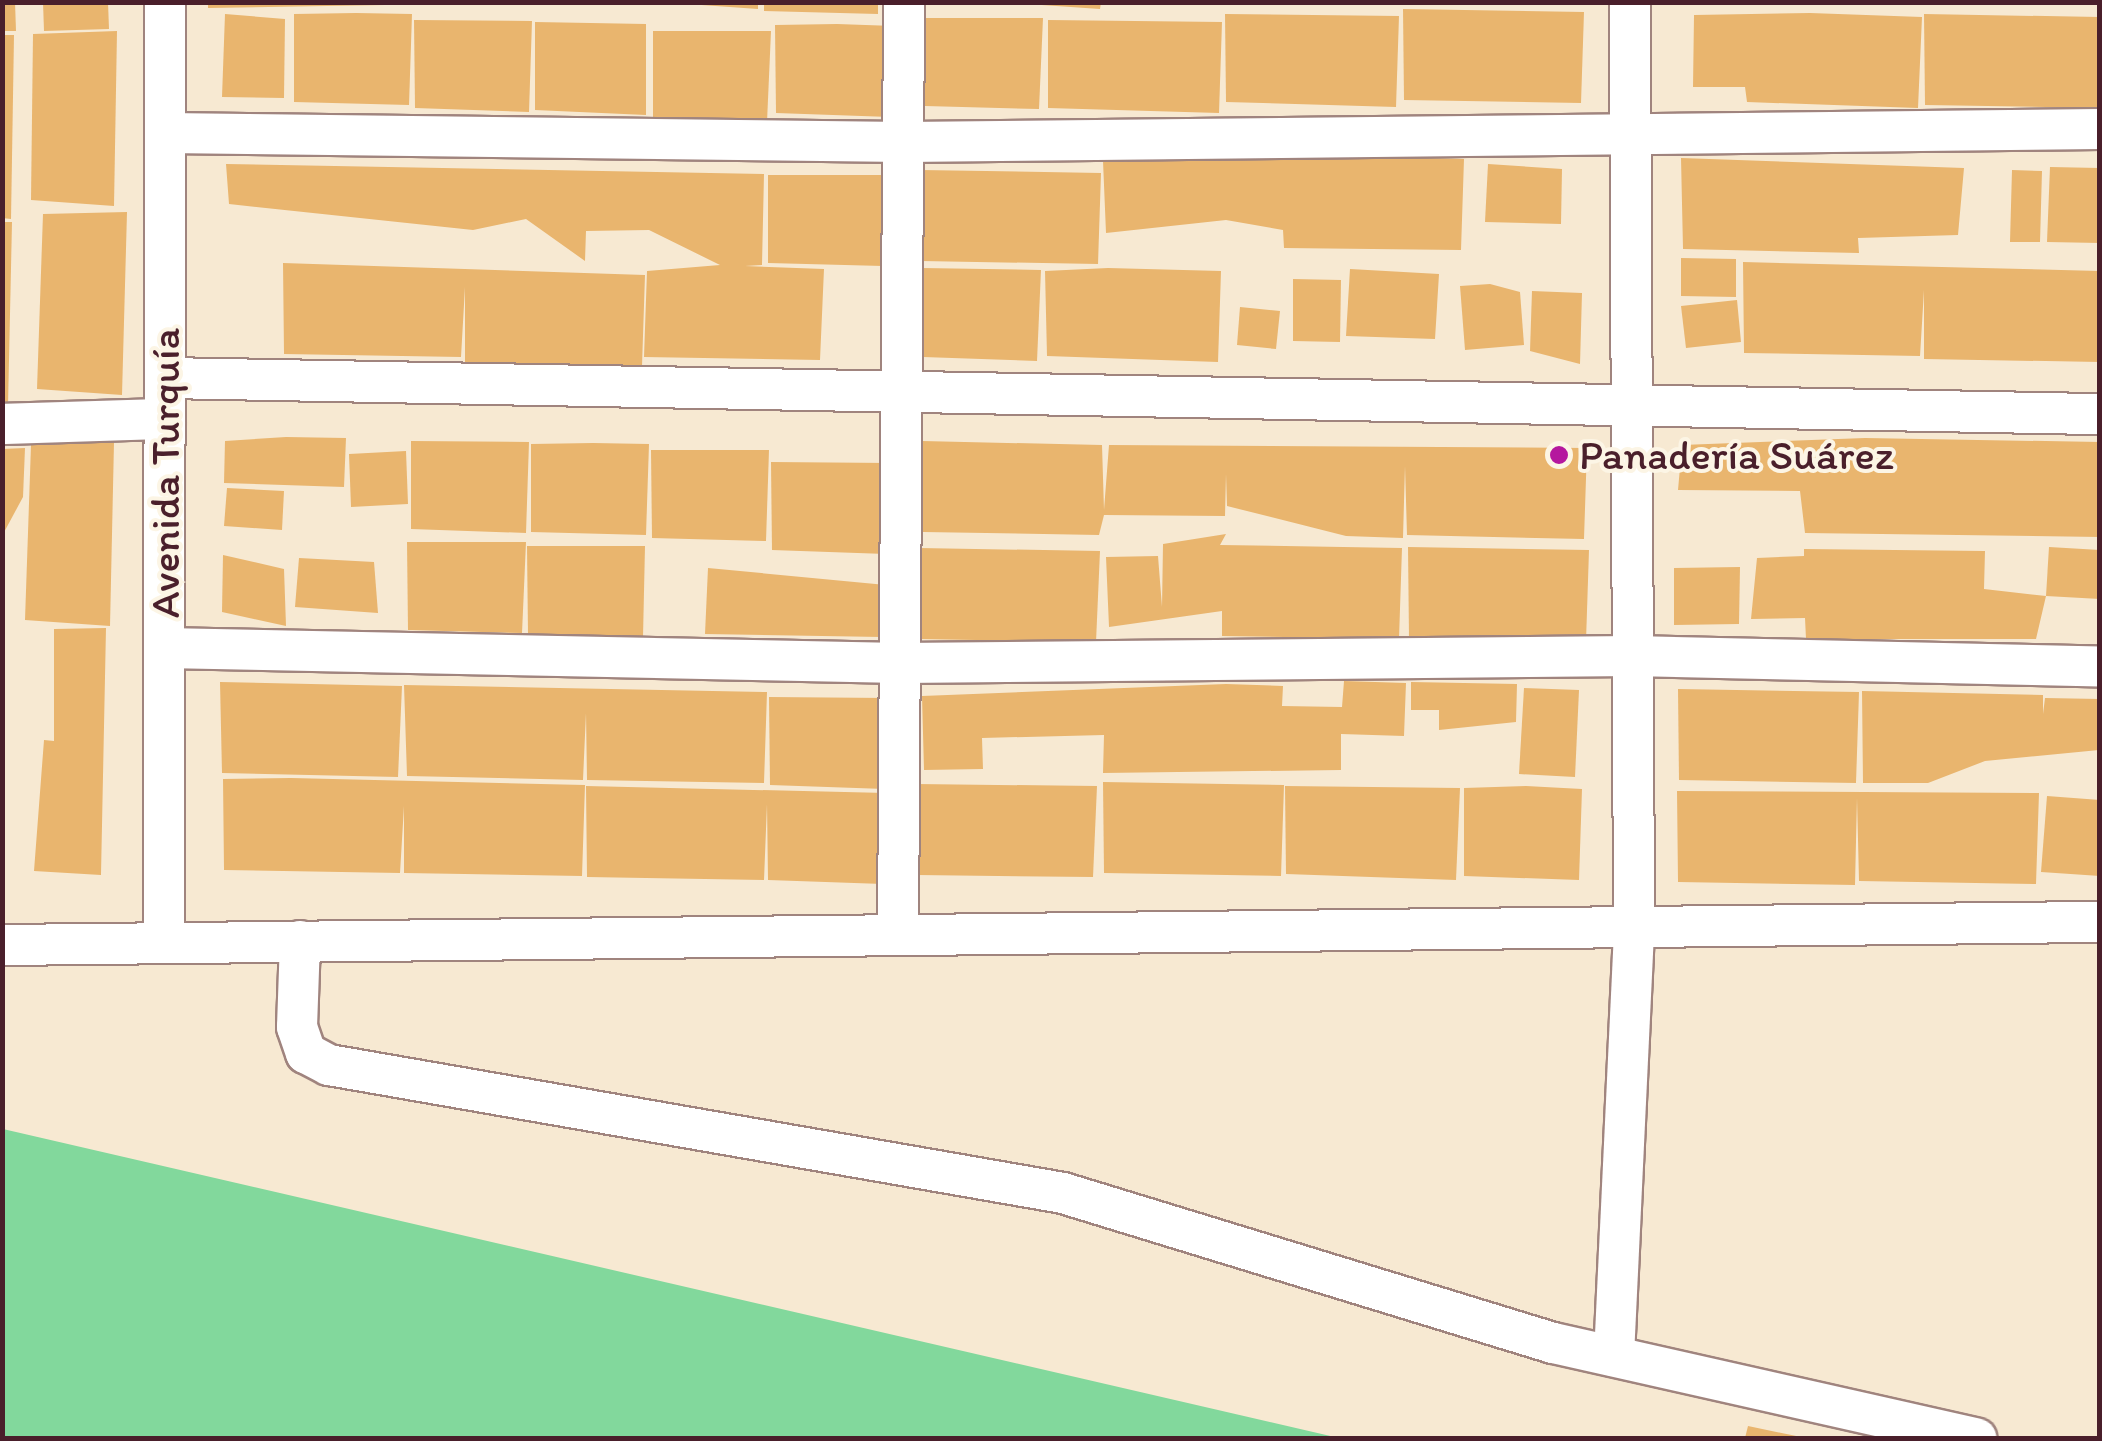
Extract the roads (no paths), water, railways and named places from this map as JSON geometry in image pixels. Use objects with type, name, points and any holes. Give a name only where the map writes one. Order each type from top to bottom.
[{"type":"street","name":"Avenida Turquía","points":[[164,943],[165,2]]},
{"type":"street","points":[[898,935],[904,2]]},
{"type":"street","points":[[1614,1356],[1634,927],[1630,2]]},
{"type":"street","points":[[166,134],[905,142],[2100,129]]},
{"type":"street","points":[[166,378],[2100,414]]},
{"type":"street","points":[[2,424],[166,419]]},
{"type":"street","points":[[165,648],[901,662],[1632,656],[2100,667]]},
{"type":"street","points":[[2,944],[2100,922]]},
{"type":"street","points":[[300,941],[298,1026],[306,1053],[329,1065],[1062,1193],[1614,1356],[1976,1438]]},
{"type":"place","name":"Panadería Suárez","points":[[1559,455]]}]
